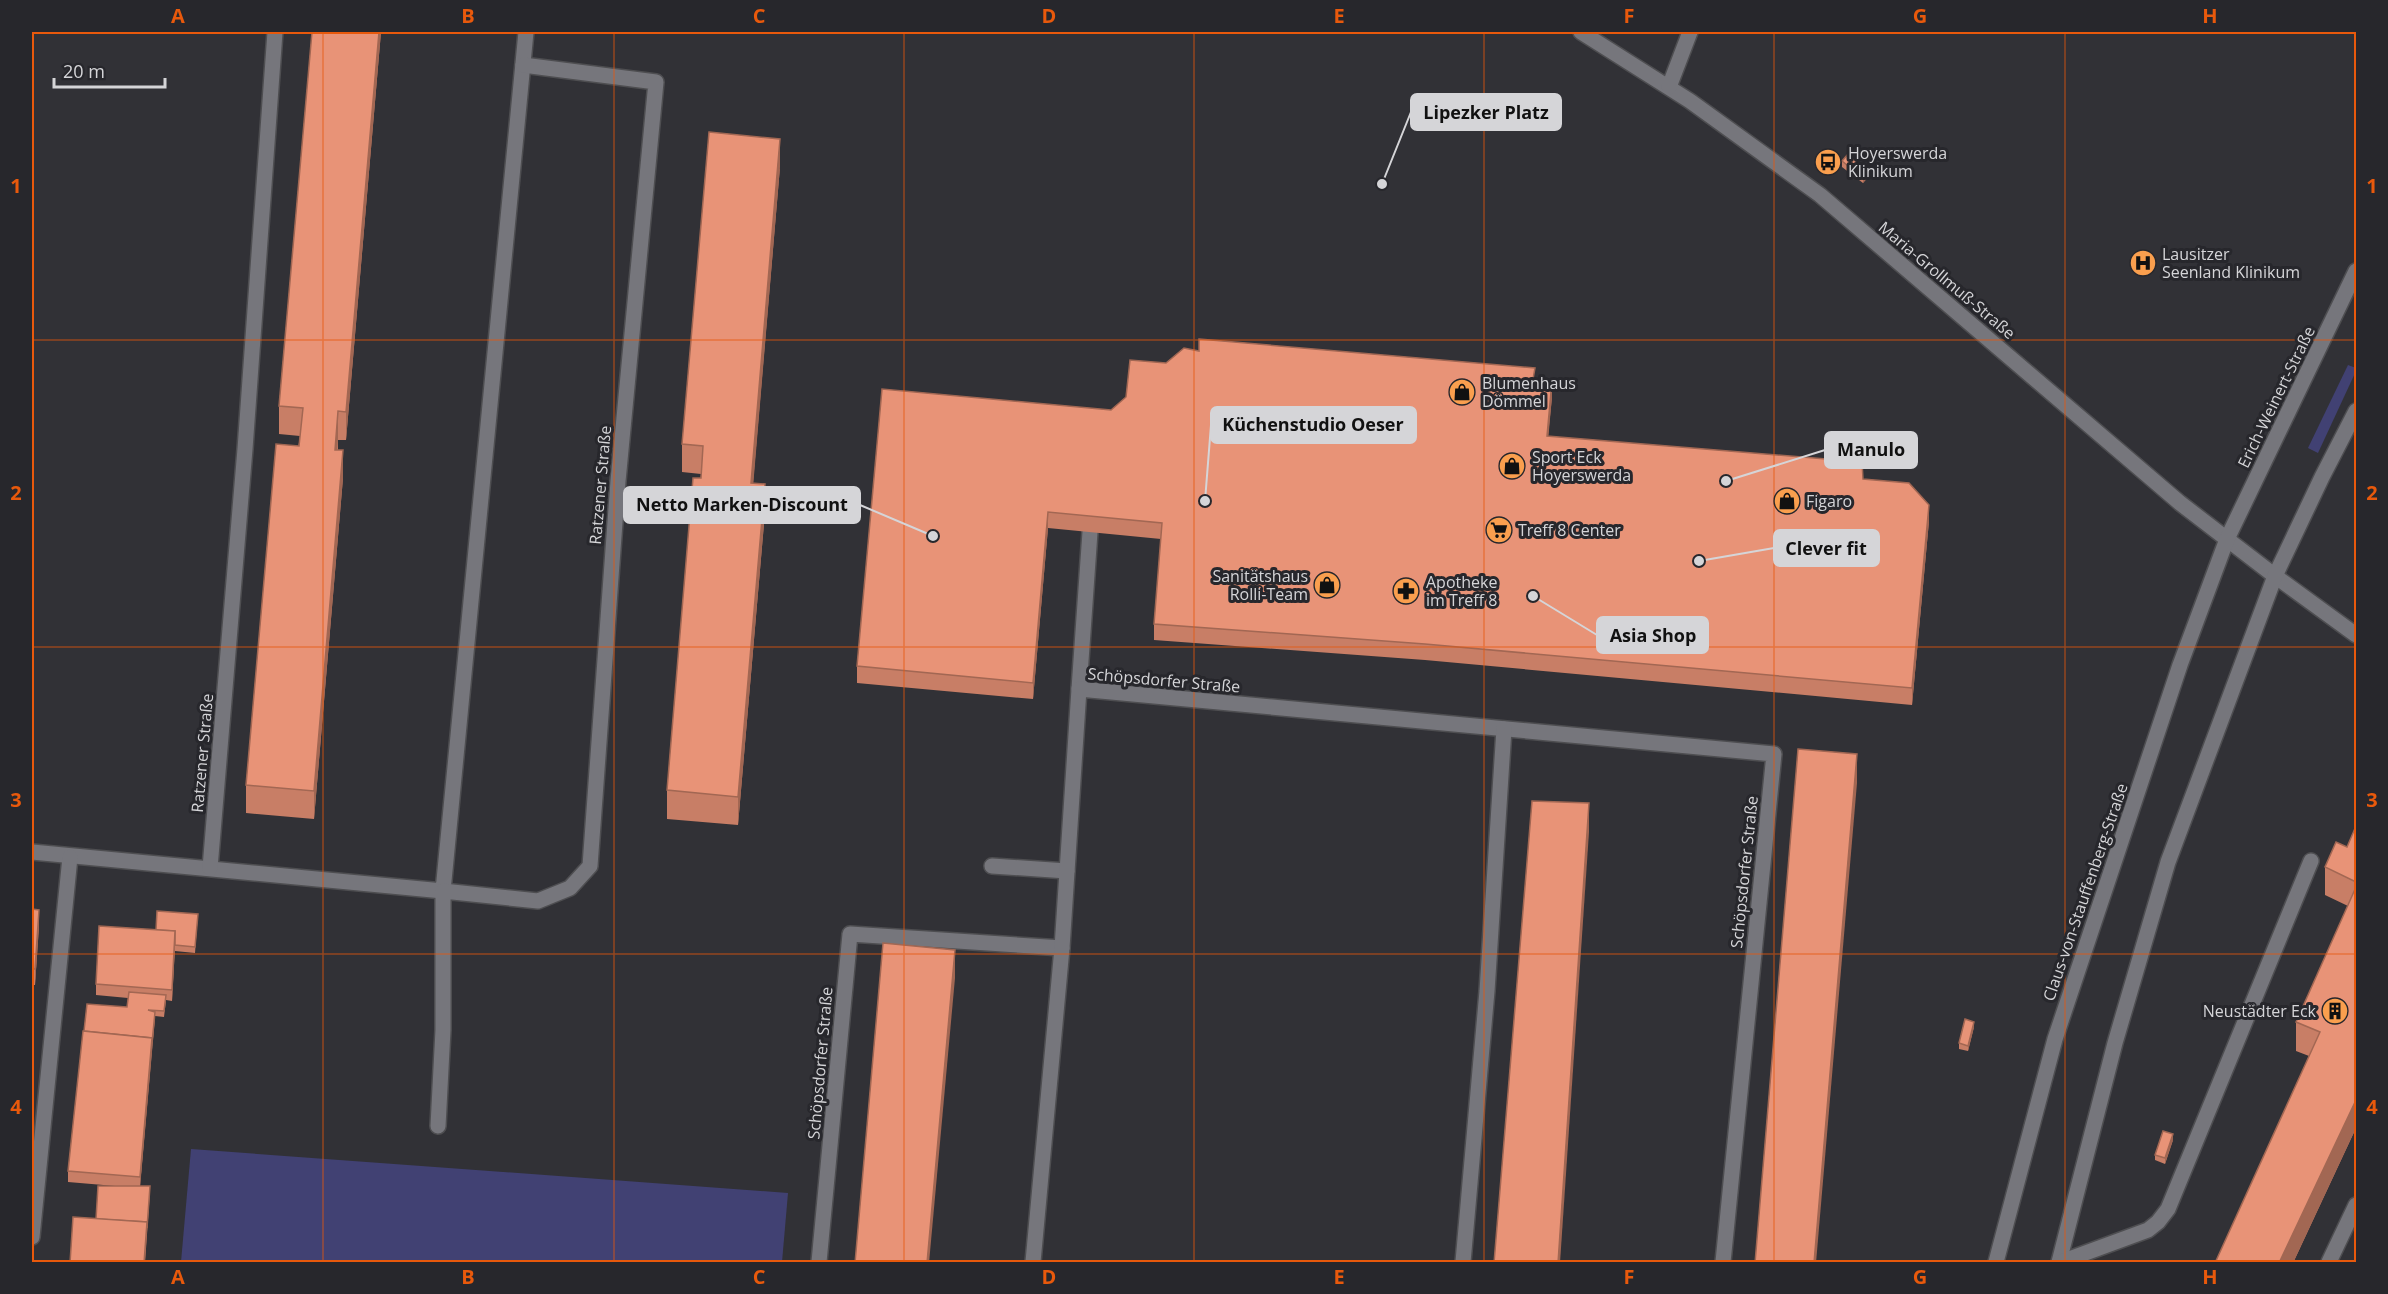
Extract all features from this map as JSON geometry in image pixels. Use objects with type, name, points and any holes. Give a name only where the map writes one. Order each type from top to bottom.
[{"type":"street","name":"Ratzener Straße","points":[[210,868],[245,449],[275,32]]},
{"type":"street","points":[[438,1126],[443,1030],[443,891],[526,32]]},
{"type":"street","name":"Maria-Grollmuß-Straße","points":[[1581,32],[1669,87],[1820,195],[2159,484],[2275,576],[2356,635]]},
{"type":"street","points":[[1669,87],[1690,32]]},
{"type":"street","name":"Ratzener Straße","points":[[32,852],[538,901],[570,888],[590,866],[618,481],[656,82],[523,65]]},
{"type":"street","name":"Erich-Weinert-Straße","points":[[2227,539],[2356,271]]},
{"type":"street","points":[[2060,1263],[2115,1043],[2168,862],[2275,576],[2356,411]]},
{"type":"street","points":[[1079,689],[1090,532]]},
{"type":"street","name":"Claus-von-Stauffenberg-Straße","points":[[1996,1263],[2055,1039],[2180,665],[2227,539]]},
{"type":"street","name":"Schöpsdorfer Straße","points":[[1033,1263],[1062,948],[1079,689],[1774,754],[1723,1263]]},
{"type":"street","points":[[1463,1263],[1487,991],[1504,729]]},
{"type":"street","points":[[32,1237],[70,857]]},
{"type":"street","points":[[2060,1263],[2148,1230],[2168,1209],[2311,861]]},
{"type":"street","points":[[992,866],[1067,871]]},
{"type":"street","name":"Schöpsdorfer Straße","points":[[819,1263],[850,934],[1062,948]]},
{"type":"street","points":[[2329,1263],[2356,1205]]},
{"type":"shaded area","points":[[2348,365],[2356,368],[2356,371],[2318,453],[2308,448]]},
{"type":"shaded area","points":[[191,1149],[788,1193],[782,1262],[181,1262]]},
{"type":"building","points":[[312,32],[379,32],[346,412],[338,411],[335,450],[343,450],[314,791],[246,785],[276,444],[299,446],[303,408],[279,406]]},
{"type":"building","points":[[709,132],[780,139],[751,483],[765,484],[738,797],[667,790],[693,478],[701,478],[703,446],[682,444]]},
{"type":"building","points":[[1848,154],[1869,171],[1863,178],[1842,161]]},
{"type":"building","name":"Treff 8 Center","points":[[1199,339],[1535,368],[1533,379],[1552,381],[1547,436],[1862,462],[1863,479],[1909,483],[1929,505],[1912,688],[1425,644],[1154,624],[1162,523],[1048,512],[1033,683],[857,666],[882,389],[1111,410],[1126,397],[1130,360],[1166,363],[1184,348],[1199,351]]},
{"type":"building","points":[[1798,749],[1857,754],[1814,1263],[1755,1263]]},
{"type":"building","points":[[1532,801],[1589,803],[1558,1263],[1494,1263]]},
{"type":"building","points":[[2356,826],[2356,882],[2325,867],[2336,842],[2347,847]]},
{"type":"building","points":[[2356,887],[2356,1100],[2279,1263],[2215,1263],[2320,1032],[2296,1022]]},
{"type":"building","points":[[32,909],[39,910],[35,969],[32,969]]},
{"type":"building","points":[[157,911],[198,914],[195,947],[175,945],[175,931],[156,930]]},
{"type":"building","points":[[99,926],[175,931],[172,990],[96,984]]},
{"type":"building","points":[[883,943],[955,950],[927,1263],[855,1263]]},
{"type":"building","points":[[129,992],[166,995],[164,1011],[148,1010],[155,1012],[152,1043],[152,1038],[84,1031],[87,1004],[127,1007]]},
{"type":"building","points":[[1965,1019],[1974,1022],[1968,1046],[1959,1043]]},
{"type":"building","points":[[83,1031],[152,1038],[140,1177],[68,1171]]},
{"type":"building","points":[[2163,1131],[2173,1134],[2165,1158],[2155,1155]]},
{"type":"building","points":[[98,1186],[150,1186],[147,1228],[147,1222],[96,1219]]},
{"type":"building","points":[[73,1217],[147,1222],[144,1263],[70,1263]]},
{"type":"place","name":"Hoyerswerda Klinikum","points":[[1828,162]]},
{"type":"place","name":"Lipezker Platz","points":[[1382,184]]},
{"type":"place","name":"Lausitzer Seenland Klinikum","points":[[2143,263]]},
{"type":"place","name":"Blumenhaus Dömmel","points":[[1462,392]]},
{"type":"place","name":"Sport Eck Hoyerswerda","points":[[1512,466]]},
{"type":"place","name":"Manulo","points":[[1726,481]]},
{"type":"place","name":"Küchenstudio Oeser","points":[[1205,501]]},
{"type":"place","name":"Figaro","points":[[1787,501]]},
{"type":"place","name":"Treff 8 Center","points":[[1499,530]]},
{"type":"place","name":"Netto Marken-Discount","points":[[933,536]]},
{"type":"place","name":"Clever fit","points":[[1699,561]]},
{"type":"place","name":"Sanitätshaus Rolli-Team","points":[[1327,585]]},
{"type":"place","name":"Apotheke im Treff 8","points":[[1406,591]]},
{"type":"place","name":"Asia Shop","points":[[1533,596]]},
{"type":"place","name":"Neustädter Eck","points":[[2335,1011]]}]
